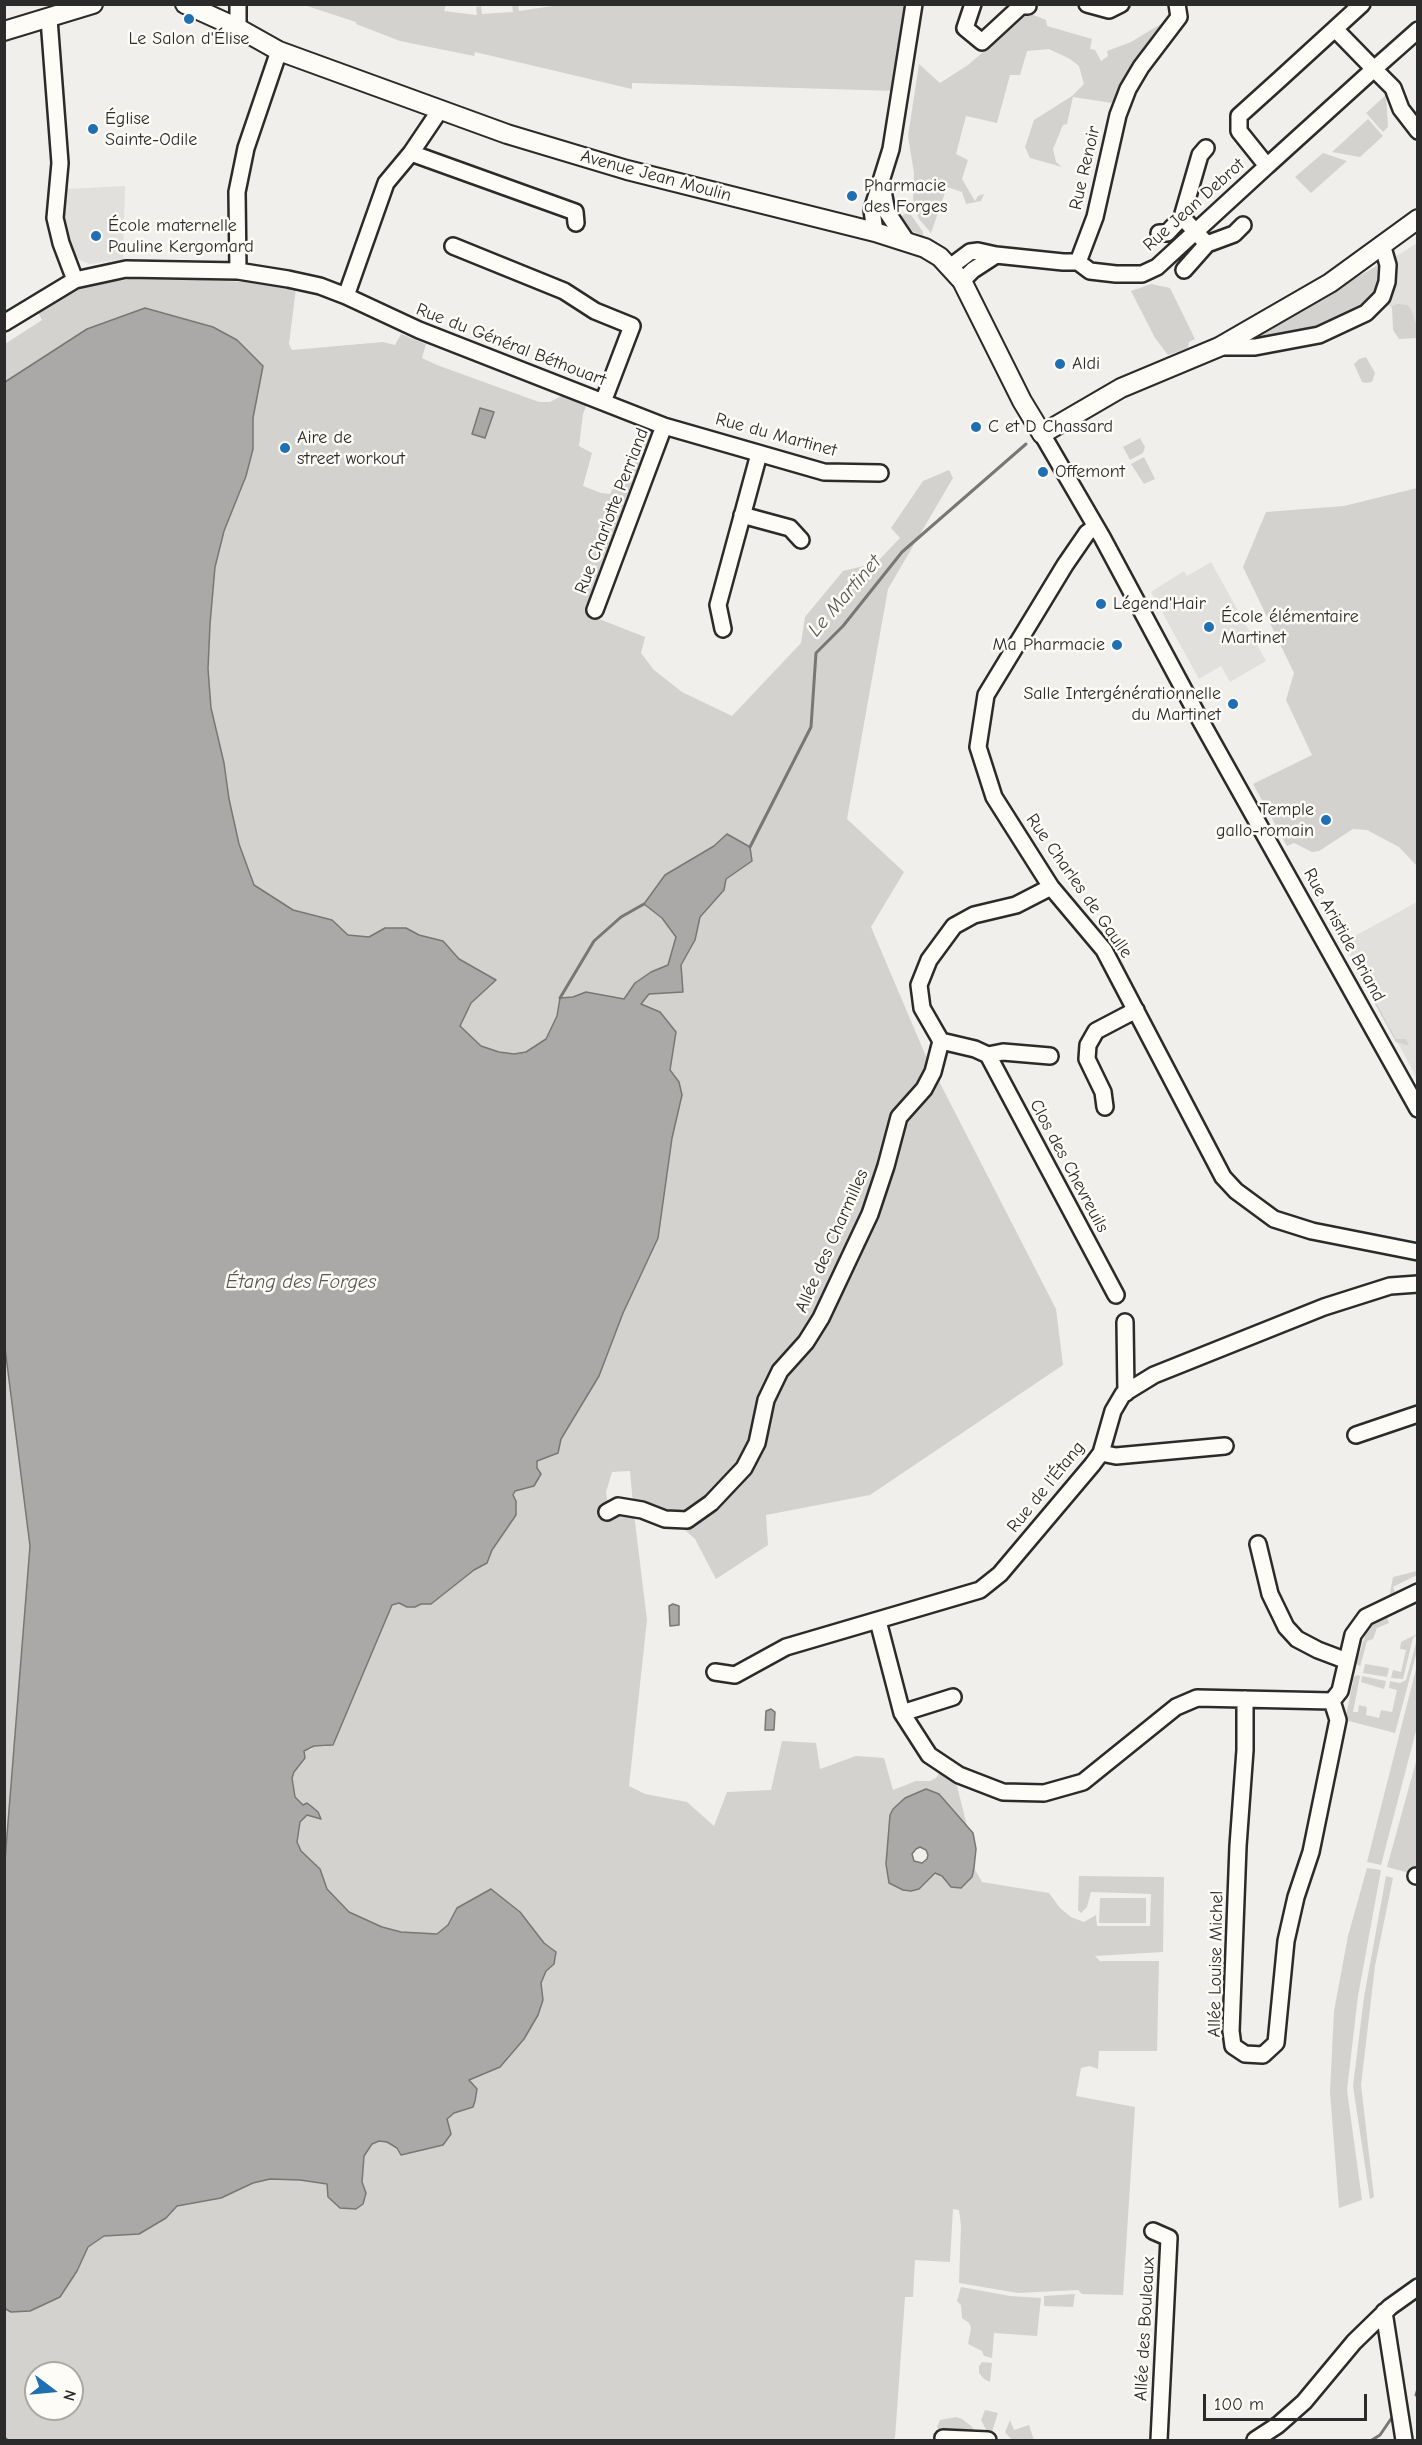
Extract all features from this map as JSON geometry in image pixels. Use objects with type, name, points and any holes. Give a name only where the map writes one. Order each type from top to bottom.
[{"type":"main road","points":[[4,31],[93,4]]},
{"type":"main road","name":"Avenue Jean Moulin","points":[[185,4],[238,28],[279,51],[507,134],[627,170],[875,232],[926,248],[951,267],[962,281],[1022,401],[1042,434]]},
{"type":"main road","points":[[1042,434],[1120,388],[1219,347],[1330,283],[1418,219]]},
{"type":"street","points":[[238,4],[238,28]]},
{"type":"street","points":[[875,232],[873,210],[891,149],[914,4]]},
{"type":"street","points":[[973,4],[965,28],[982,42],[1021,6],[1029,5]]},
{"type":"street","points":[[1087,4],[1109,9],[1122,4]]},
{"type":"street","name":"Rue Jean Debrot","points":[[1267,166],[1239,131],[1239,116],[1362,4]]},
{"type":"street","name":"Rue Renoir","points":[[1078,262],[1095,217],[1118,115],[1141,67],[1178,11]]},
{"type":"street","points":[[49,19],[60,163],[55,218],[61,243],[75,280]]},
{"type":"street","points":[[1335,29],[1393,88],[1401,109],[1418,131]]},
{"type":"street","name":"Rue Jean Debrot","points":[[1078,262],[1090,271],[1142,274],[1156,267],[1418,30]]},
{"type":"street","points":[[238,272],[237,192],[246,148],[279,51]]},
{"type":"street","points":[[346,296],[386,183],[411,153],[440,110]]},
{"type":"street","points":[[1159,233],[1167,233],[1182,217],[1200,155],[1206,148]]},
{"type":"street","points":[[411,153],[574,212],[576,223]]},
{"type":"street","points":[[883,177],[882,192],[887,212],[907,242]]},
{"type":"street","points":[[1182,217],[1208,244]]},
{"type":"street","points":[[1184,270],[1208,244],[1234,234],[1243,225]]},
{"type":"street","points":[[1219,347],[1255,347],[1319,334],[1366,313],[1382,297],[1386,282],[1388,265],[1382,244]]},
{"type":"street","points":[[453,246],[564,291],[595,310],[632,326],[603,402]]},
{"type":"street","points":[[951,267],[970,252],[978,251],[996,255],[1078,262]]},
{"type":"street","points":[[962,281],[973,270],[996,255]]},
{"type":"street","name":"Rue du Général Béthouart","points":[[4,323],[75,280],[126,269],[238,272],[301,281],[346,296],[428,334],[664,426]]},
{"type":"street","name":"Rue du Martinet","points":[[664,426],[824,472],[880,474]]},
{"type":"street","name":"Rue Charlotte Perriand","points":[[595,610],[664,426]]},
{"type":"street","name":"Rue Aristide Briand","points":[[1042,434],[1418,1109]]},
{"type":"street","points":[[723,629],[718,605],[759,454]]},
{"type":"street","points":[[742,515],[790,528],[801,540]]},
{"type":"street","name":"Rue Charles de Gaulle","points":[[1095,527],[1087,533],[986,695],[978,747],[994,797],[1051,887],[1104,951],[1223,1177],[1236,1191],[1274,1219],[1312,1231],[1418,1252]]},
{"type":"street","points":[[1050,1056],[1003,1052],[988,1055],[975,1049],[941,1041],[922,1008],[919,985],[929,960],[954,926],[974,915],[1016,905],[1051,887]]},
{"type":"street","points":[[1105,1107],[1103,1092],[1087,1059],[1088,1045],[1096,1031],[1136,1010]]},
{"type":"street","name":"Allée des Charmilles","points":[[612,1509],[642,1510],[665,1519],[687,1520],[711,1503],[744,1468],[757,1443],[766,1400],[780,1371],[806,1342],[821,1318],[870,1214],[899,1118],[924,1089],[933,1072],[941,1041]]},
{"type":"street","name":"Clos des Chevreuils","points":[[988,1055],[1116,1296]]},
{"type":"street","name":"Rue de l'Étang","points":[[715,1672],[735,1675],[786,1647],[980,1590],[1000,1574],[1101,1453],[1113,1411],[1126,1393],[1154,1375],[1324,1307],[1390,1286],[1418,1284]]},
{"type":"street","points":[[1125,1322],[1126,1393]]},
{"type":"street","points":[[1356,1435],[1418,1414]]},
{"type":"street","points":[[1101,1453],[1116,1456],[1225,1446]]},
{"type":"street","points":[[1258,1544],[1270,1594],[1286,1627],[1297,1639],[1318,1650],[1347,1660]]},
{"type":"street","points":[[878,1621],[902,1713],[929,1755],[958,1774],[1003,1792],[1044,1793],[1083,1782],[1176,1707],[1197,1698],[1332,1701],[1340,1691],[1353,1635],[1366,1617],[1418,1592]]},
{"type":"street","points":[[902,1713],[953,1697]]},
{"type":"street","name":"Allée Louise Michel","points":[[1245,1699],[1245,1750],[1238,1846],[1231,2031],[1233,2046],[1245,2054],[1263,2055],[1276,2043],[1286,1941],[1296,1897],[1311,1852],[1338,1720],[1332,1701]]},
{"type":"street","name":"Allée des Bouleaux","points":[[1153,2231],[1169,2238],[1159,2440]]},
{"type":"street","points":[[1255,2440],[1278,2425],[1304,2402],[1354,2342],[1384,2312],[1418,2287]]},
{"type":"street","points":[[1384,2312],[1404,2440]]},
{"type":"street","points":[[942,2438],[988,2440]]},
{"type":"shaded area","points":[[512,4],[518,5],[519,11],[566,4],[911,5],[896,91],[632,83],[632,89],[475,52],[474,56],[400,41],[356,24],[356,22],[304,5],[446,5],[444,11],[477,15],[476,7],[481,6],[482,14],[513,12]]},
{"type":"shaded area","points":[[1024,11],[1046,20],[1047,26],[1092,39],[1090,49],[1095,50],[1101,61],[1108,56],[1107,51],[1131,42],[1169,19],[1146,49],[1112,103],[1073,97],[1067,124],[1063,125],[1053,149],[1056,162],[1062,167],[1030,158],[1025,147],[1034,120],[1072,96],[1084,84],[1079,66],[1049,49],[1027,51],[1020,75],[1010,75],[997,123],[966,116],[956,154],[968,160],[962,179],[975,201],[978,196],[984,194],[981,201],[966,204],[962,192],[947,187],[931,233],[919,219],[913,204],[914,173],[908,136],[919,64],[940,83],[968,65]]},
{"type":"shaded area","points":[[1386,95],[1388,127],[1383,132],[1366,113]]},
{"type":"shaded area","points":[[1368,119],[1383,136],[1360,157],[1332,152]]},
{"type":"shaded area","points":[[1323,153],[1347,161],[1311,193],[1295,177]]},
{"type":"shaded area","name":"École maternelle Pauline Kergomard","points":[[125,186],[123,259],[90,264],[82,261],[74,255],[62,217],[66,189]]},
{"type":"shaded area","points":[[909,212],[923,232],[923,236],[907,229],[898,218]]},
{"type":"shaded area","points":[[1417,243],[1417,325],[1355,283]]},
{"type":"shaded area","points":[[1380,264],[1381,278],[1374,297],[1352,314],[1331,325],[1256,340],[1255,336]]},
{"type":"shaded area","points":[[142,277],[244,282],[296,288],[289,344],[292,350],[383,342],[395,345],[401,334],[426,344],[422,358],[437,365],[539,402],[550,402],[561,396],[587,404],[583,414],[579,446],[592,453],[583,486],[601,493],[610,494],[624,467],[632,469],[649,427],[653,430],[653,436],[600,571],[589,615],[645,637],[641,653],[654,670],[682,692],[732,716],[801,643],[805,617],[843,571],[876,563],[900,538],[891,528],[923,481],[949,470],[953,478],[888,589],[847,819],[904,872],[871,927],[925,1054],[1056,1309],[1063,1365],[870,1495],[766,1515],[768,1545],[716,1579],[695,1539],[657,1505],[633,1504],[630,1471],[612,1472],[606,1492],[608,1505],[634,1514],[647,1620],[629,1786],[645,1794],[687,1802],[714,1826],[727,1792],[771,1790],[782,1741],[816,1743],[820,1769],[856,1756],[884,1758],[893,1790],[916,1781],[930,1781],[940,1772],[956,1782],[967,1826],[945,1801],[905,1798],[892,1809],[886,1864],[889,1883],[897,1888],[903,1890],[925,1884],[935,1873],[945,1879],[966,1884],[972,1877],[974,1868],[982,1882],[1049,1893],[1060,1908],[1071,1917],[1084,1922],[1096,1915],[1097,1926],[1150,1926],[1151,1894],[1091,1892],[1087,1907],[1081,1913],[1078,1910],[1079,1876],[1164,1877],[1163,1952],[1095,1956],[1100,1961],[1159,1961],[1157,2051],[1099,2051],[1098,2069],[1090,2066],[1081,2068],[1076,2096],[1135,2107],[1123,2295],[1082,2294],[1078,2290],[1018,2293],[959,2283],[961,2226],[959,2210],[953,2209],[950,2262],[915,2260],[913,2297],[905,2297],[895,2438],[891,2440],[5,2440],[5,2308],[11,2312],[77,2271],[88,2247],[104,2236],[139,2234],[166,2218],[177,2206],[221,2198],[253,2183],[270,2179],[300,2180],[322,2184],[362,2182],[364,2156],[372,2144],[379,2141],[387,2142],[397,2148],[401,2155],[435,2147],[447,2126],[446,2119],[454,2113],[473,2107],[469,2080],[500,2067],[524,2039],[543,2000],[541,1983],[546,1971],[556,1958],[551,1947],[544,1943],[520,1912],[457,1908],[448,1925],[437,1934],[401,1932],[382,1927],[349,1912],[327,1889],[313,1862],[301,1851],[297,1842],[300,1822],[307,1815],[320,1819],[295,1797],[292,1778],[303,1750],[311,1750],[314,1746],[333,1745],[392,1605],[399,1603],[407,1607],[415,1607],[421,1604],[431,1604],[474,1570],[487,1563],[492,1550],[516,1515],[516,1501],[513,1495],[515,1491],[534,1486],[537,1461],[558,1453],[561,1439],[599,1376],[623,1313],[658,1238],[672,1138],[682,1095],[675,1075],[670,1070],[640,1004],[649,994],[682,992],[681,965],[695,940],[700,917],[724,890],[726,879],[750,847],[727,834],[714,846],[683,864],[644,904],[662,918],[676,937],[668,965],[651,972],[627,993],[624,999],[586,992],[573,997],[561,998],[557,1016],[546,1039],[526,1052],[514,1054],[481,1046],[460,1026],[471,1003],[495,979],[459,959],[443,941],[419,935],[406,928],[385,928],[369,937],[348,935],[332,920],[293,910],[254,885],[239,844],[229,799],[224,763],[211,708],[208,669],[215,567],[224,531],[246,476],[253,449],[253,418],[262,366],[87,329],[5,382],[5,344],[42,320],[38,312],[62,296],[84,287]]},
{"type":"shaded area","points":[[1151,284],[1170,288],[1195,339],[1189,342],[1188,348],[1168,355],[1155,338],[1131,291]]},
{"type":"shaded area","points":[[1407,305],[1411,309],[1417,327],[1417,338],[1399,339],[1393,330],[1392,306]]},
{"type":"shaded area","points":[[1366,357],[1375,373],[1372,382],[1366,383],[1362,382],[1354,364]]},
{"type":"shaded area","points":[[1140,438],[1145,447],[1143,453],[1130,460],[1123,447]]},
{"type":"shaded area","points":[[1144,457],[1155,479],[1144,484],[1131,464]]},
{"type":"shaded area","points":[[1417,488],[1417,866],[1399,847],[1367,830],[1353,829],[1319,851],[1312,852],[1294,843],[1287,846],[1253,784],[1312,755],[1286,700],[1294,673],[1243,567],[1266,512],[1344,506]]},
{"type":"shaded area","name":"École élémentaire Martinet","points":[[1211,562],[1266,661],[1230,682],[1221,666],[1199,679],[1151,592],[1184,571],[1187,576]]},
{"type":"shaded area","points":[[1417,902],[1417,1079],[1367,984],[1342,943]]},
{"type":"shaded area","points":[[1372,994],[1396,1039],[1406,1039],[1409,1046],[1396,1042],[1370,995]]},
{"type":"shaded area","points":[[4,1340],[30,1546],[5,1873],[4,1873]]},
{"type":"shaded area","points":[[1417,1571],[1417,1575],[1393,1587],[1396,1594],[1389,1598],[1393,1577]]},
{"type":"shaded area","points":[[1387,1617],[1389,1623],[1377,1628],[1373,1639],[1367,1641],[1359,1671],[1360,1666],[1356,1664],[1368,1627]]},
{"type":"shaded area","points":[[1417,1634],[1413,1638],[1403,1679],[1391,1678],[1393,1670],[1401,1672],[1406,1650],[1400,1649],[1401,1642]]},
{"type":"shaded area","points":[[1417,1639],[1417,1651],[1395,1733],[1345,1720],[1354,1677],[1357,1675],[1360,1676],[1353,1712],[1358,1712],[1359,1705],[1367,1707],[1366,1715],[1379,1718],[1381,1710],[1392,1712],[1397,1690],[1389,1688],[1390,1681],[1400,1683],[1406,1680]]},
{"type":"shaded area","points":[[1365,1664],[1389,1668],[1387,1677],[1363,1673]]},
{"type":"shaded area","points":[[1417,1665],[1417,1727],[1381,1865],[1367,1862]]},
{"type":"shaded area","points":[[1362,1676],[1386,1681],[1384,1689],[1361,1682]]},
{"type":"shaded area","points":[[1417,1758],[1418,1865],[1416,1873],[1413,1874],[1387,1867]]},
{"type":"shaded area","points":[[1367,1868],[1381,1870],[1358,1996],[1347,2090],[1362,2200],[1339,2208],[1330,2092],[1334,2011],[1348,1936]]},
{"type":"shaded area","points":[[1386,1876],[1393,1878],[1375,1966],[1361,2085],[1374,2197],[1370,2199],[1353,2086],[1364,1997]]},
{"type":"shaded area","points":[[1100,1898],[1146,1898],[1146,1923],[1099,1923]]},
{"type":"shaded area","points":[[961,2287],[1010,2296],[1041,2298],[1037,2336],[994,2333],[992,2358],[984,2356],[982,2351],[968,2344],[971,2328],[969,2323],[962,2318],[961,2305],[957,2301]]},
{"type":"shaded area","points":[[1075,2294],[1073,2307],[1044,2306],[1044,2296]]},
{"type":"shaded area","points":[[982,2362],[992,2363],[990,2382],[979,2373],[979,2366]]},
{"type":"shaded area","points":[[985,2410],[998,2413],[991,2435],[981,2420]]},
{"type":"shaded area","points":[[956,2417],[971,2426],[979,2436],[939,2431],[937,2427],[940,2420]]},
{"type":"shaded area","points":[[1010,2420],[1014,2430],[1029,2425],[1034,2440],[1012,2440],[1005,2432]]},
{"type":"water","name":"Étang des Forges","points":[[145,308],[213,327],[237,340],[263,366],[253,418],[253,449],[246,476],[224,531],[215,567],[208,669],[211,708],[224,763],[229,799],[239,844],[254,885],[293,910],[332,920],[348,935],[369,937],[385,928],[406,928],[419,935],[443,941],[459,959],[496,980],[471,1003],[460,1026],[481,1046],[514,1054],[526,1052],[546,1039],[557,1016],[560,998],[573,997],[586,992],[624,999],[635,983],[651,972],[668,965],[676,937],[662,918],[644,904],[665,875],[714,846],[727,834],[750,847],[752,861],[726,879],[724,890],[700,917],[695,940],[681,965],[683,992],[649,994],[641,1004],[660,1012],[676,1032],[670,1070],[679,1082],[682,1095],[672,1138],[658,1238],[623,1313],[599,1376],[561,1439],[558,1453],[537,1461],[537,1468],[541,1474],[534,1486],[515,1491],[513,1495],[516,1501],[516,1515],[492,1550],[487,1563],[474,1570],[431,1604],[421,1604],[415,1607],[407,1607],[399,1603],[392,1605],[333,1745],[314,1746],[304,1751],[305,1758],[292,1778],[295,1797],[303,1805],[307,1803],[311,1806],[318,1812],[321,1819],[307,1815],[300,1822],[297,1842],[301,1851],[320,1869],[327,1889],[349,1912],[382,1927],[401,1932],[437,1934],[448,1925],[457,1908],[491,1889],[520,1912],[544,1943],[556,1952],[554,1964],[546,1971],[541,1983],[543,2000],[538,2015],[524,2039],[500,2067],[469,2080],[477,2089],[473,2107],[454,2113],[447,2119],[451,2134],[443,2145],[401,2155],[397,2148],[387,2142],[379,2141],[372,2144],[364,2156],[362,2182],[366,2193],[363,2204],[356,2209],[340,2208],[328,2197],[327,2184],[270,2179],[253,2183],[221,2198],[177,2206],[166,2218],[139,2234],[104,2236],[88,2247],[77,2271],[60,2297],[30,2311],[11,2312],[4,2308],[4,1873],[30,1546],[4,1340],[5,382],[87,329]]},
{"type":"water","points":[[480,408],[494,412],[485,438],[472,434]]},
{"type":"water","points":[[673,1604],[679,1606],[679,1625],[670,1626],[669,1606]]},
{"type":"water","points":[[771,1709],[775,1712],[774,1730],[765,1730],[766,1711]]},
{"type":"water","points":[[926,1789],[939,1794],[973,1833],[976,1849],[974,1868],[972,1877],[961,1888],[951,1887],[942,1876],[935,1873],[919,1889],[911,1891],[889,1883],[886,1864],[890,1815],[905,1798]],"holes":[[[920,1847],[926,1850],[927,1859],[922,1863],[914,1861],[912,1854],[916,1849]]]},
{"type":"waterway","name":"Le Martinet","points":[[750,847],[811,727],[816,653],[843,626],[902,552],[1026,444]]},
{"type":"waterway","name":"Le Martinet","points":[[560,998],[594,941],[621,917],[644,904]]},
{"type":"waterway","points":[[1416,2395],[1418,2389]]},
{"type":"waterway","points":[[1372,2440],[1380,2435],[1393,2416]]},
{"type":"waterway","points":[[4,2437],[7,2440]]},
{"type":"place","name":"Le Salon d'Élise","points":[[189,19]]},
{"type":"place","name":"Église Sainte-Odile","points":[[93,129]]},
{"type":"place","name":"Pharmacie des Forges","points":[[852,196]]},
{"type":"place","name":"École maternelle Pauline Kergomard","points":[[96,236]]},
{"type":"place","name":"Aldi","points":[[1060,364]]},
{"type":"place","name":"C et D Chassard","points":[[976,427]]},
{"type":"place","name":"Aire de street workout","points":[[285,448]]},
{"type":"place","name":"Offemont","points":[[1043,472]]},
{"type":"place","name":"Légend'Hair","points":[[1101,604]]},
{"type":"place","name":"École élémentaire Martinet","points":[[1209,627]]},
{"type":"place","name":"Ma Pharmacie","points":[[1117,645]]},
{"type":"place","name":"Salle Intergénérationnelle du Martinet","points":[[1233,704]]},
{"type":"place","name":"Temple gallo-romain","points":[[1326,820]]}]
